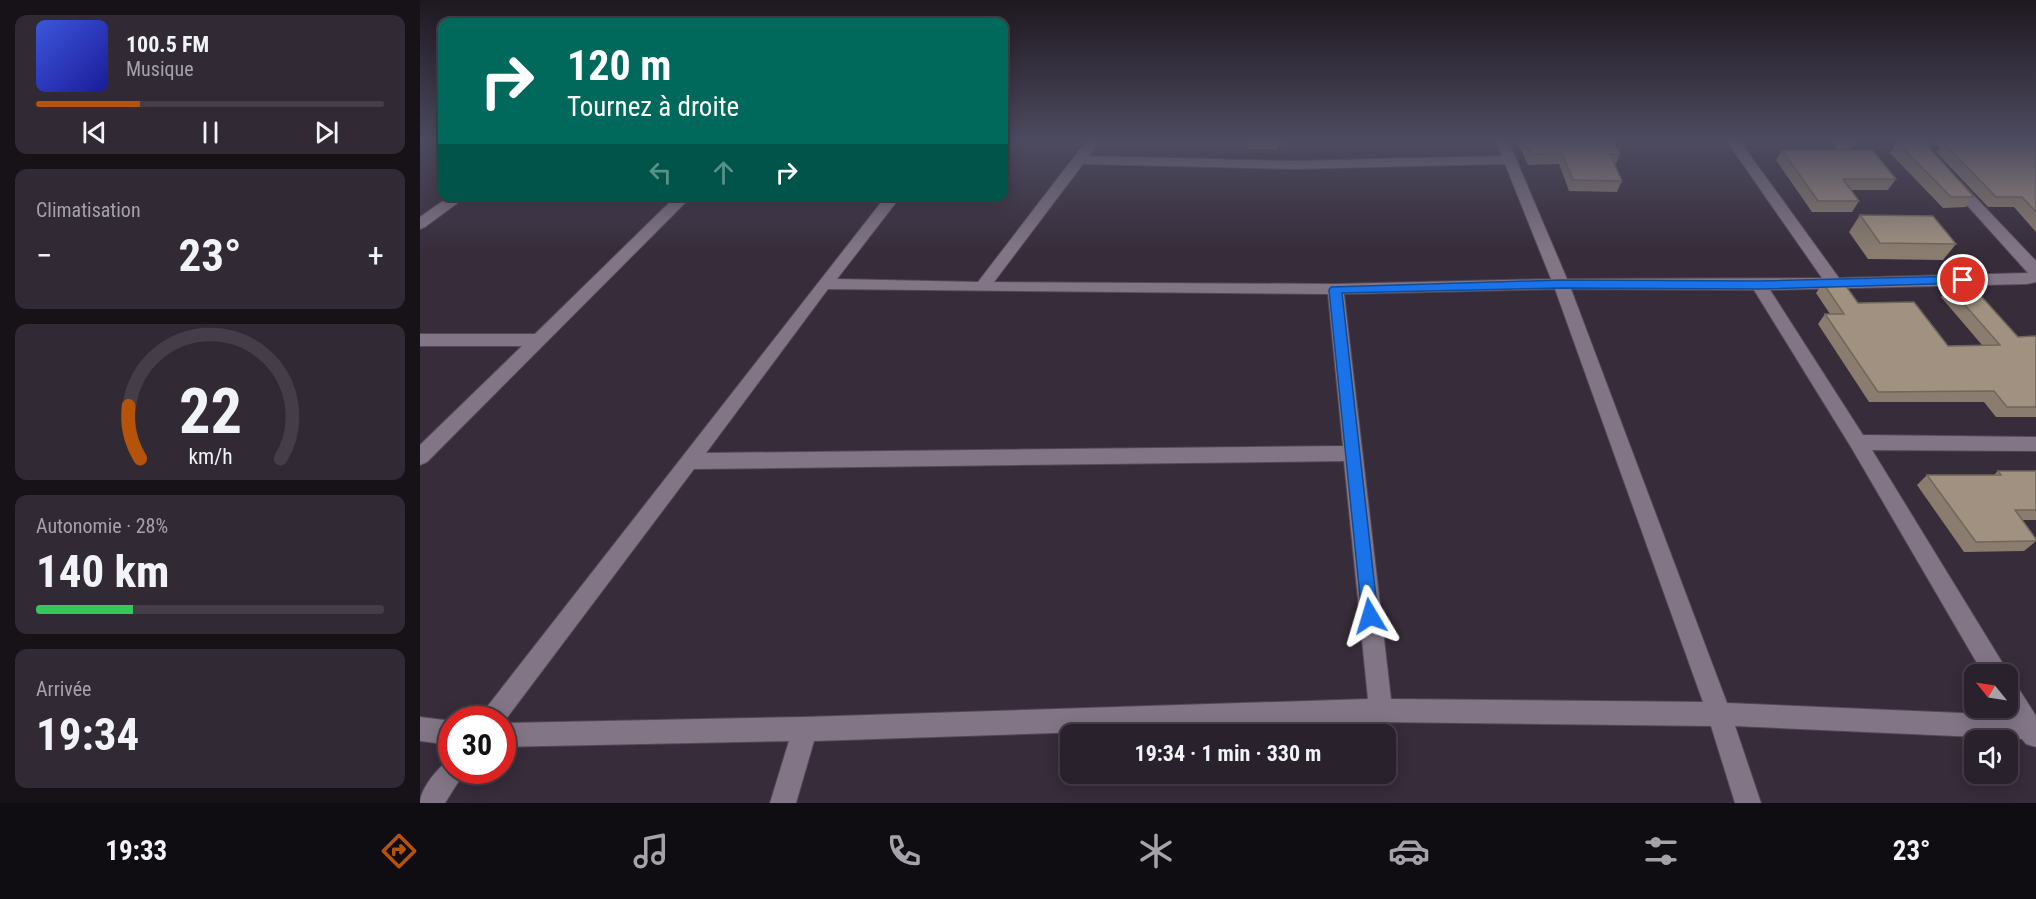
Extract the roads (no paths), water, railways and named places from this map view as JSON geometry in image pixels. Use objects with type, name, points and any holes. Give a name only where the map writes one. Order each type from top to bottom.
[{"type":"street","points":[[982,287],[1067,177]]},
{"type":"street","points":[[1516,177],[1561,284],[1719,714],[1748,803]]},
{"type":"street","points":[[1759,177],[1834,283]]},
{"type":"street","points":[[824,284],[1335,290],[1561,284],[1759,285],[2027,279],[2036,274],[2036,270],[1949,177]]},
{"type":"street","points":[[420,224],[453,201]]},
{"type":"street","points":[[420,457],[680,201]]},
{"type":"street","points":[[502,706],[890,201]]},
{"type":"street","points":[[420,209],[441,209]]},
{"type":"street","points":[[1759,285],[1858,442],[1990,664]]},
{"type":"street","points":[[1335,290],[1351,453],[1381,710]]},
{"type":"street","points":[[420,340],[538,340]]},
{"type":"street","points":[[1858,442],[2036,444]]},
{"type":"street","points":[[691,461],[1351,453]]},
{"type":"street","points":[[2018,708],[2034,732]]},
{"type":"street","points":[[516,735],[805,729],[1381,710],[1719,714],[2034,732]]},
{"type":"street","points":[[420,729],[438,731]]},
{"type":"street","points":[[783,803],[805,729]]},
{"type":"street","points":[[430,803],[444,784]]}]
